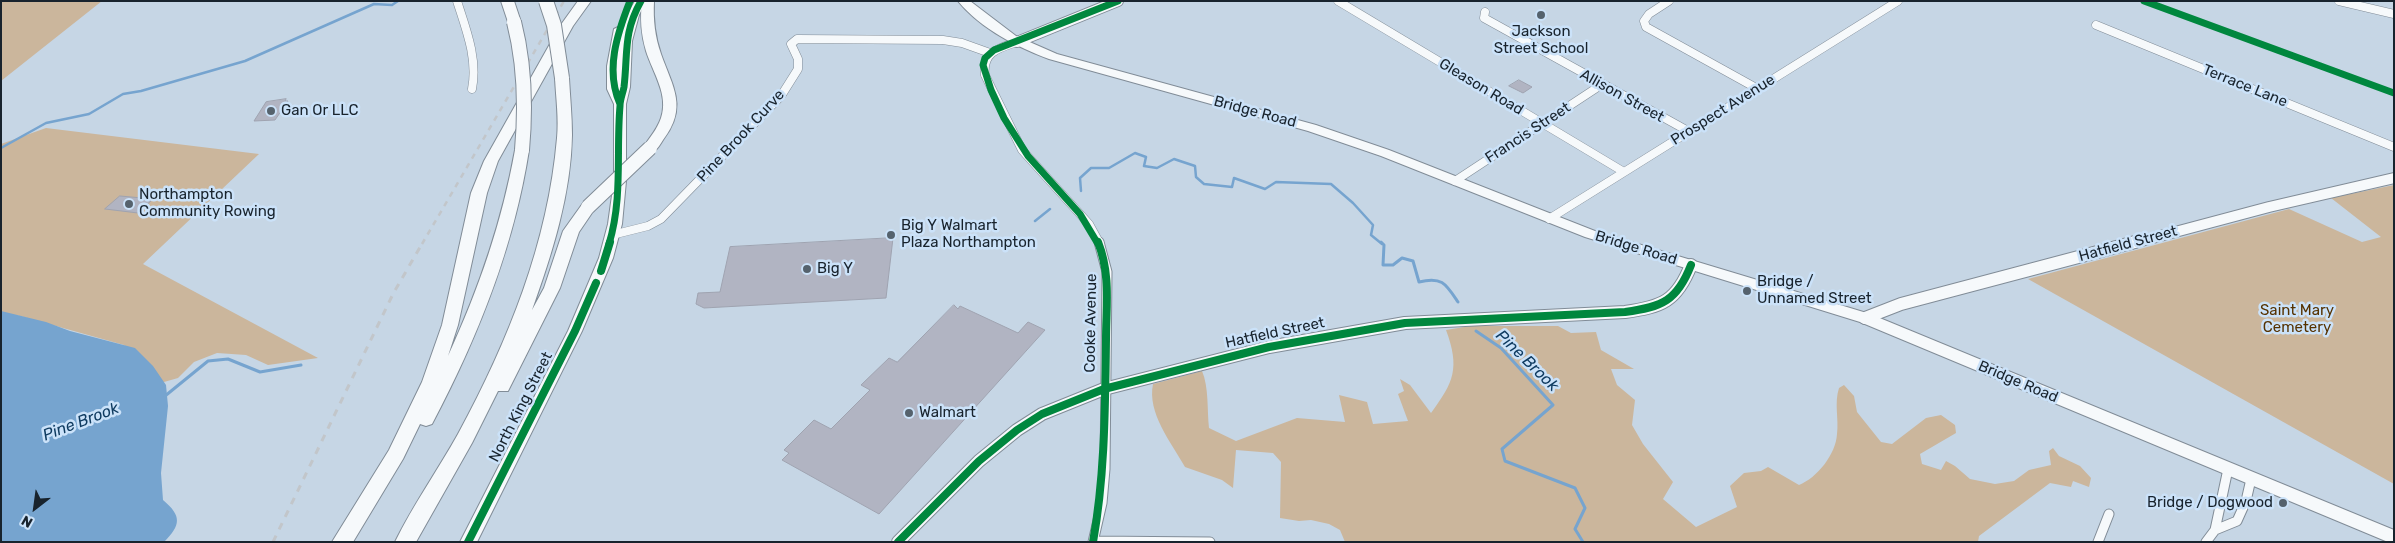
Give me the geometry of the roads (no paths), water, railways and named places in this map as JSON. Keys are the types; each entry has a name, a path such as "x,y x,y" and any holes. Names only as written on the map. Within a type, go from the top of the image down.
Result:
{"highway":[{"path":"352,542 425,421 476,316 506,230 522,150 524,76 514,22 507,1"},
{"path":"447,472 497,373 532,287 546,244 559,189 563,160 565,116 562,78 554,26 546,1"},
{"path":"342,542 406,436 433,376 452,315 479,193 494,155 567,26 585,1"},
{"path":"405,542 518,358 552,288 571,231 588,207 650,148 664,130 672,105 669,90 649,37 648,1"}],"main road":[{"name":"North King Street","path":"620,104 614,89 613,66 618,35 630,1"},
{"name":"North King Street","path":"468,542 582,316 601,272 612,235 620,181 620,104 624,87 628,32 641,1"},
{"name":"Bridge Road","path":"963,1 990,25 1016,42 1070,62 1312,128 1385,153 1590,234 1865,318 2228,470 2394,537"}],"street":[{"path":"457,1 472,63 474,78 472,89"},
{"path":"990,53 1118,1"},
{"name":"Gleason Road","path":"1338,1 1624,172"},
{"path":"1669,1 1650,14 1644,21 1646,27 1758,89"},
{"name":"Prospect Avenue","path":"1549,219 1898,1"},
{"path":"2340,1 2394,14"},
{"name":"Allison Street","path":"1485,12 1484,18 1688,132"},
{"name":"Terrace Lane","path":"2096,25 2394,147"},
{"name":"Pine Brook Curve","path":"612,235 648,226 669,212 781,96 798,69 798,59 791,44 796,40 943,40 962,43 990,53"},
{"name":"Cooke Avenue","path":"990,53 983,61 984,70 1011,131 1036,167 1088,224 1099,241 1107,272 1104,389 1105,469 1102,503 1094,542"},
{"name":"Francis Street","path":"1455,181 1602,85"},
{"name":"Hatfield Street","path":"1865,318 1901,304 1971,285 2269,207 2394,178"},
{"name":"Hatfield Street","path":"898,542 979,461 1017,430 1042,414 1104,389 1269,347 1405,322 1625,312 1650,309 1663,304 1677,294 1686,279 1691,265"},
{"path":"2206,542 2215,530 2228,470"},
{"path":"2215,530 2237,520 2246,501 2251,479"},
{"path":"2098,542 2109,514"},
{"path":"1094,542 1210,542"}],"water":[{"path":"1,311 135,348 153,366 166,385 168,406 161,473 163,500 174,511 177,521 174,531 164,542 1,542"}],"waterway":[{"path":"1,148 46,123 89,114 123,94 141,91 245,61 374,4 392,5 398,1"},
{"name":"Pine Brook","path":"1081,191 1080,178 1091,168 1109,168 1135,153 1146,157 1144,166 1157,168 1174,159 1195,166 1196,177 1204,184 1232,187 1234,178 1265,189 1276,182 1331,184 1353,203 1373,225 1371,235 1382,244"},
{"name":"Pine Brook","path":"1035,221 1050,209"},
{"name":"Pine Brook","path":"1381,242 1384,245 1383,265 1393,265 1402,258 1413,261 1419,282 1433,280 1443,283 1458,302"},
{"name":"Pine Brook","path":"1476,331 1501,348 1553,405 1502,449 1505,461 1575,488 1585,508 1575,529 1583,542"},
{"name":"Pine Brook","path":"165,396 208,361 228,359 260,372 301,365"}],"railway":[{"path":"422,244 564,1"},
{"path":"273,542 393,294 423,242"}],"place":[{"name":"Jackson Street School","path":"1541,15"},
{"name":"Gan Or LLC","path":"271,111"},
{"name":"Northampton Community Rowing","path":"129,204"},
{"name":"Big Y Walmart Plaza Northampton","path":"891,235"},
{"name":"Big Y","path":"807,269"},
{"name":"Bridge / Unnamed Street","path":"1747,291"},
{"name":"Walmart","path":"909,413"},
{"name":"Bridge / Dogwood","path":"2283,503"}],"park label":[{"name":"Saint Mary Cemetery","path":"2297,320"}]}
